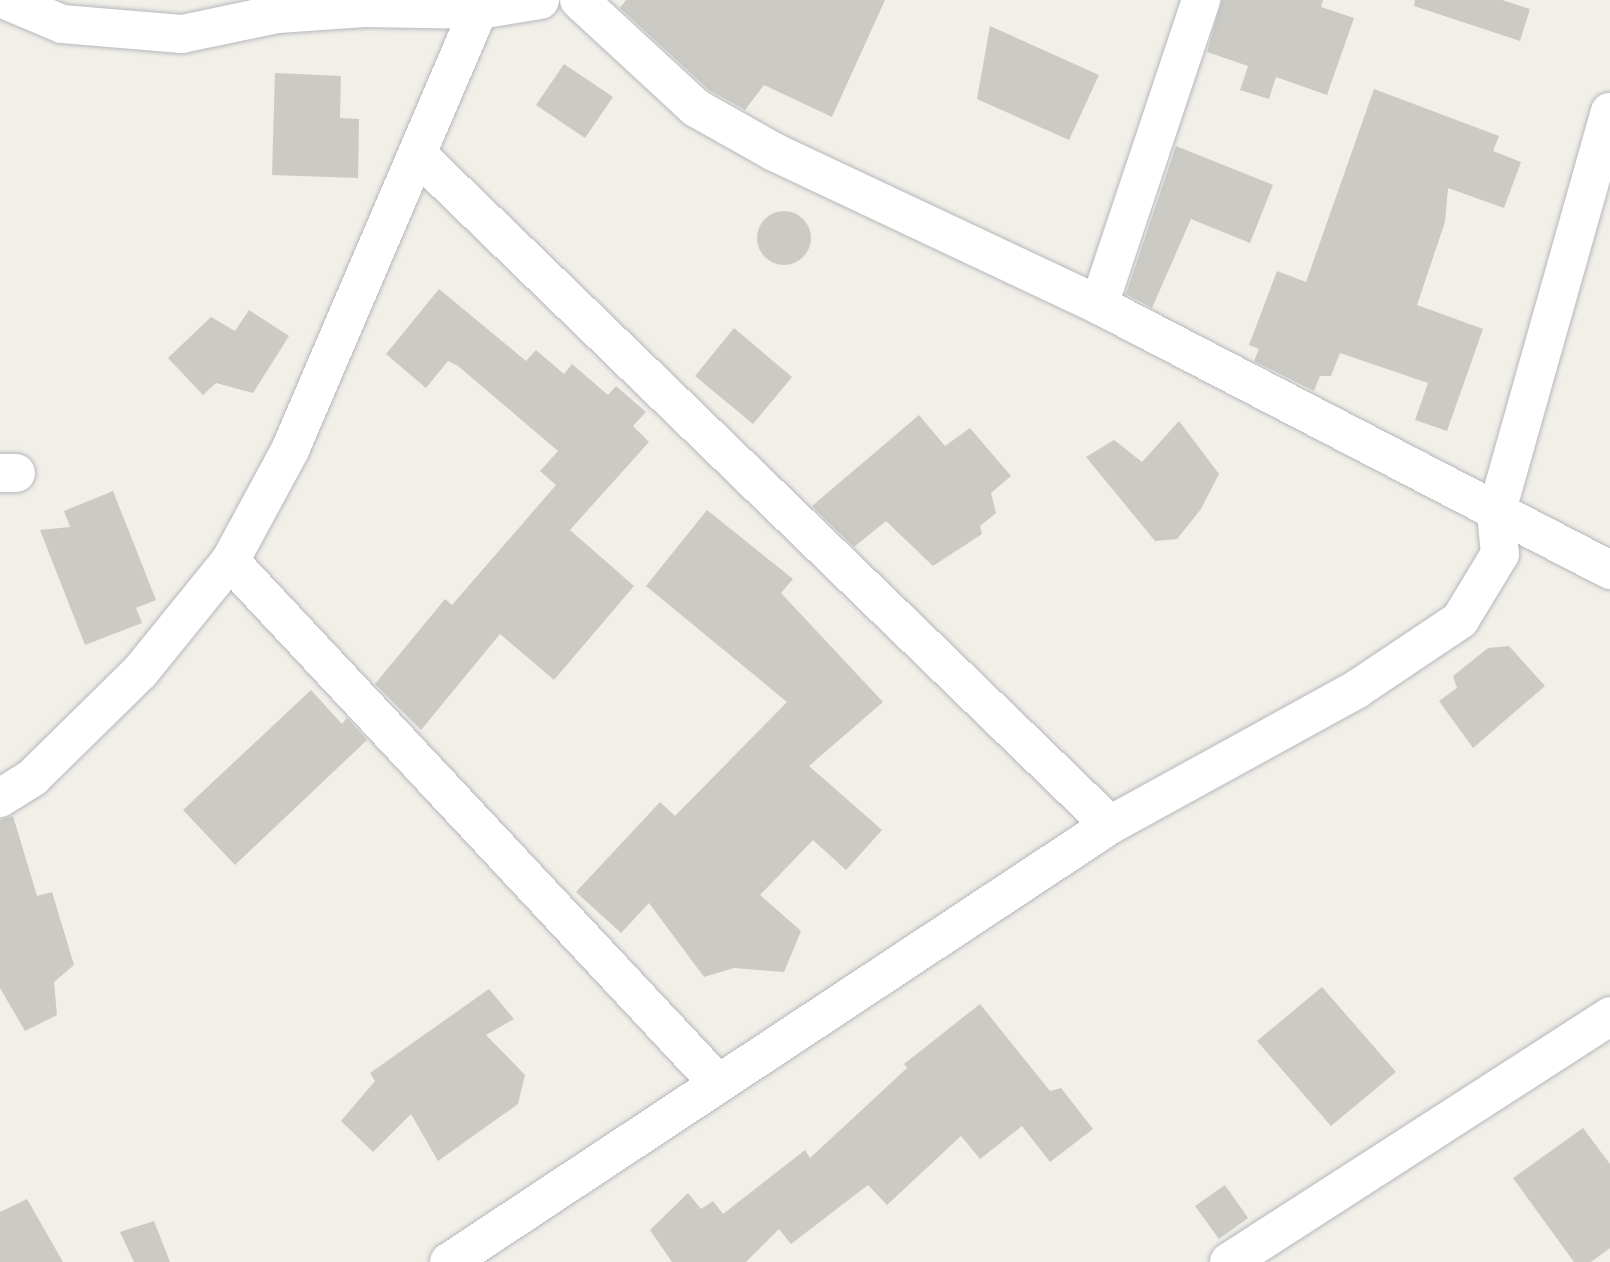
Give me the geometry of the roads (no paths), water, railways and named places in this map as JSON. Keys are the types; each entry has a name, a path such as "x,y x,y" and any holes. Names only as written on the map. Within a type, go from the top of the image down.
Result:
{"street":[{"path":"5,0 62,24 182,34 278,14 365,8 479,10 540,0"},
{"path":"579,0 696,108 774,152 1099,305 1496,514 1610,570"},
{"path":"1099,305 1130,223 1201,0"},
{"path":"0,798 33,777 140,672 230,561 290,450 420,157 479,10"},
{"path":"449,1262 716,1081 1110,825 1357,689 1460,620 1500,554 1496,514 1610,112"},
{"path":"420,157 1110,825"},
{"path":"230,561 716,1081"},
{"path":"1229,1262 1610,1016"}]}
